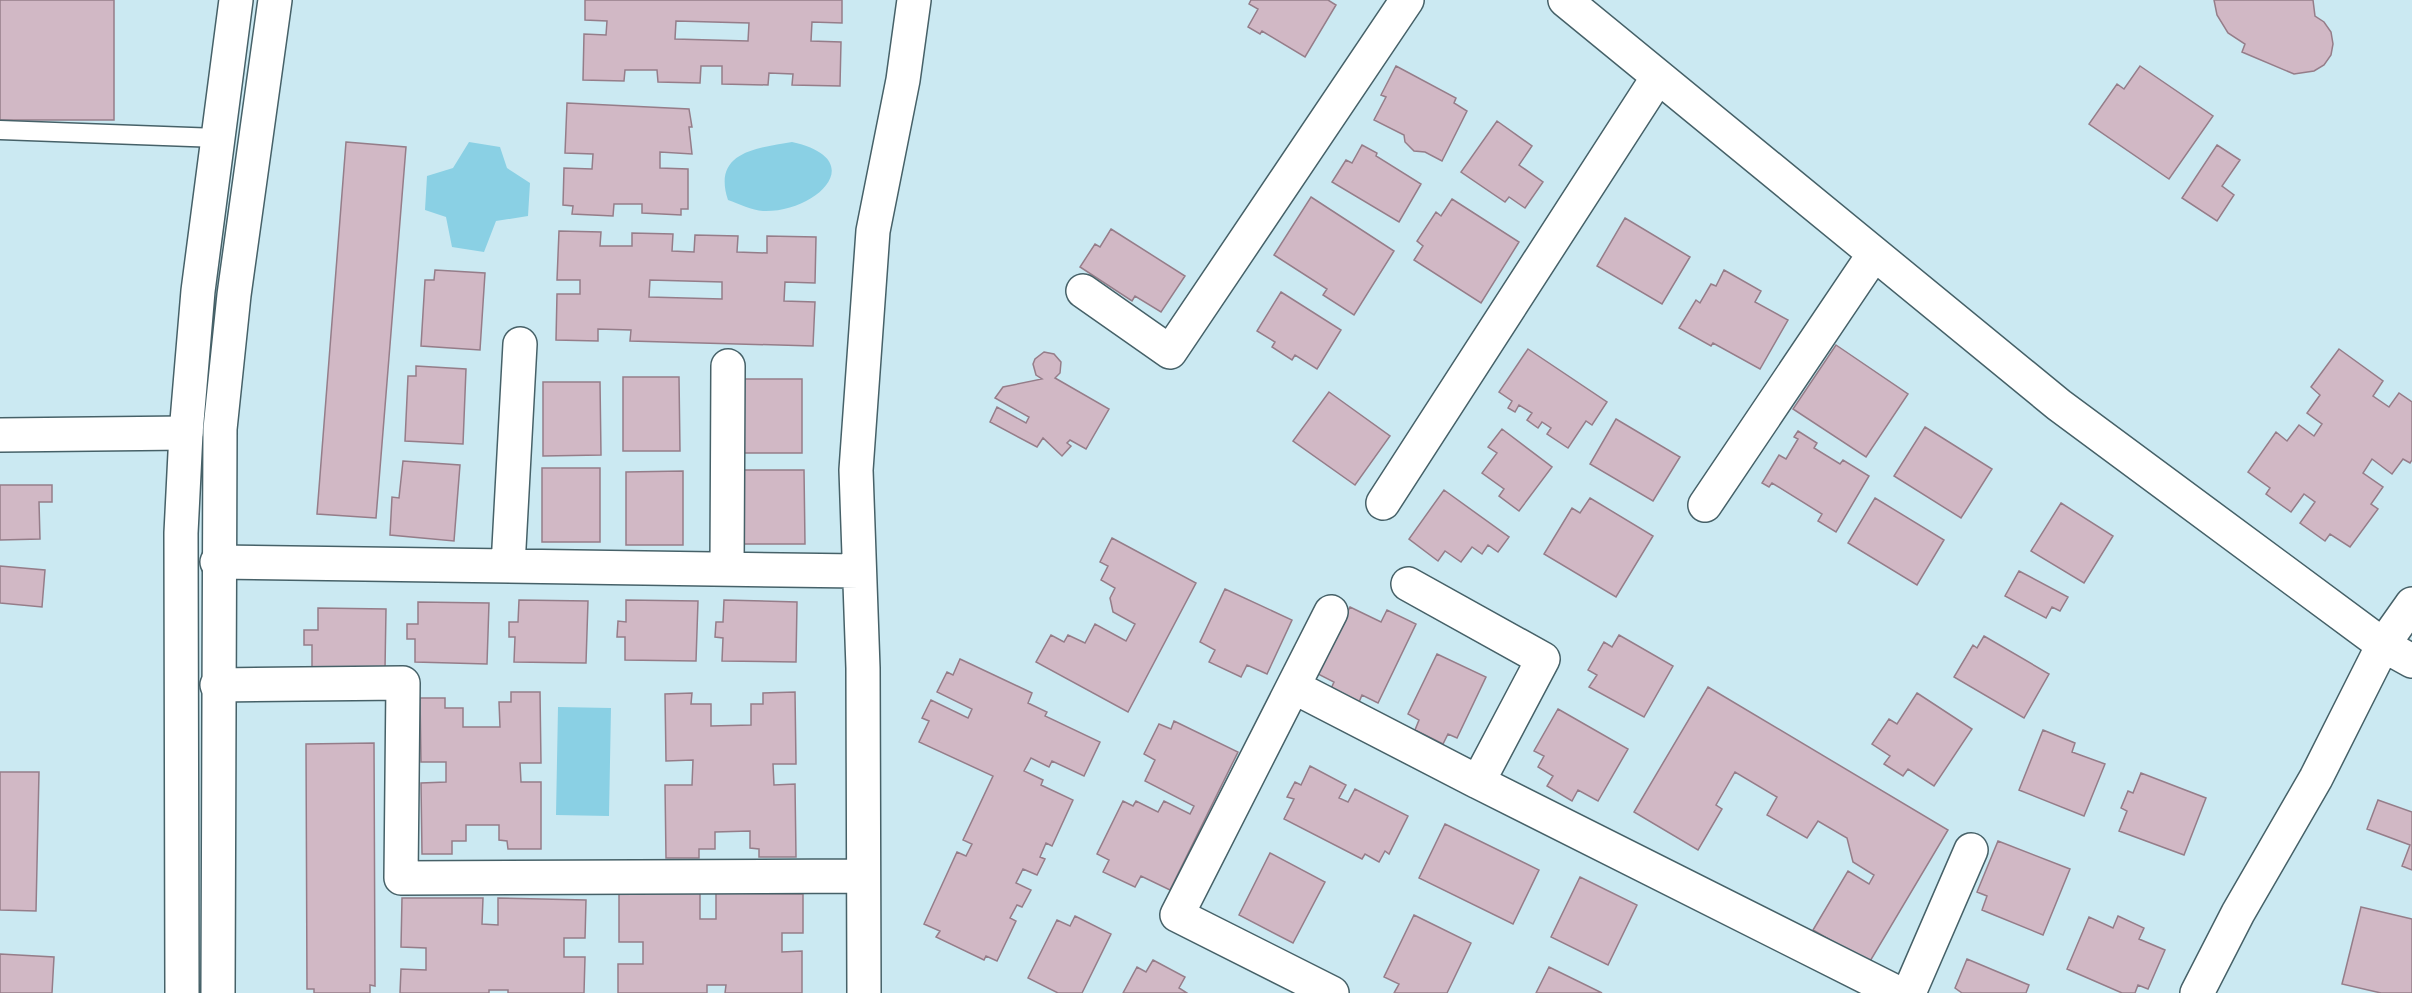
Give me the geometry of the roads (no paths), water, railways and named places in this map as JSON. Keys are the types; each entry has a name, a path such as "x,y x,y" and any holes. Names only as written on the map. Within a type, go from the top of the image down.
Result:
{"street":[{"path":"182,993 181,545 186,433 198,291 236,0"},
{"path":"218,993 217,562 220,429 234,295 275,0"},
{"path":"864,993 856,470 873,231 903,80 914,0"},
{"path":"1083,291 1170,352 1407,0"},
{"path":"1565,0 2059,405 2383,645 2412,662"},
{"path":"1383,503 1658,77"},
{"path":"1705,505 1874,254"},
{"path":"508,566 520,344"},
{"path":"728,366 728,569"},
{"path":"0,435 186,433"},
{"path":"217,562 859,571"},
{"path":"1408,584 1543,658 1478,782"},
{"path":"2197,993 2238,913 2316,778 2383,645 2412,604"},
{"path":"1331,612 1177,915 1332,993"},
{"path":"217,685 403,682 401,878 863,876"},
{"path":"1294,687 1898,993"},
{"path":"1909,993 1971,850"}],"lane":[{"path":"0,130 218,138"}]}
